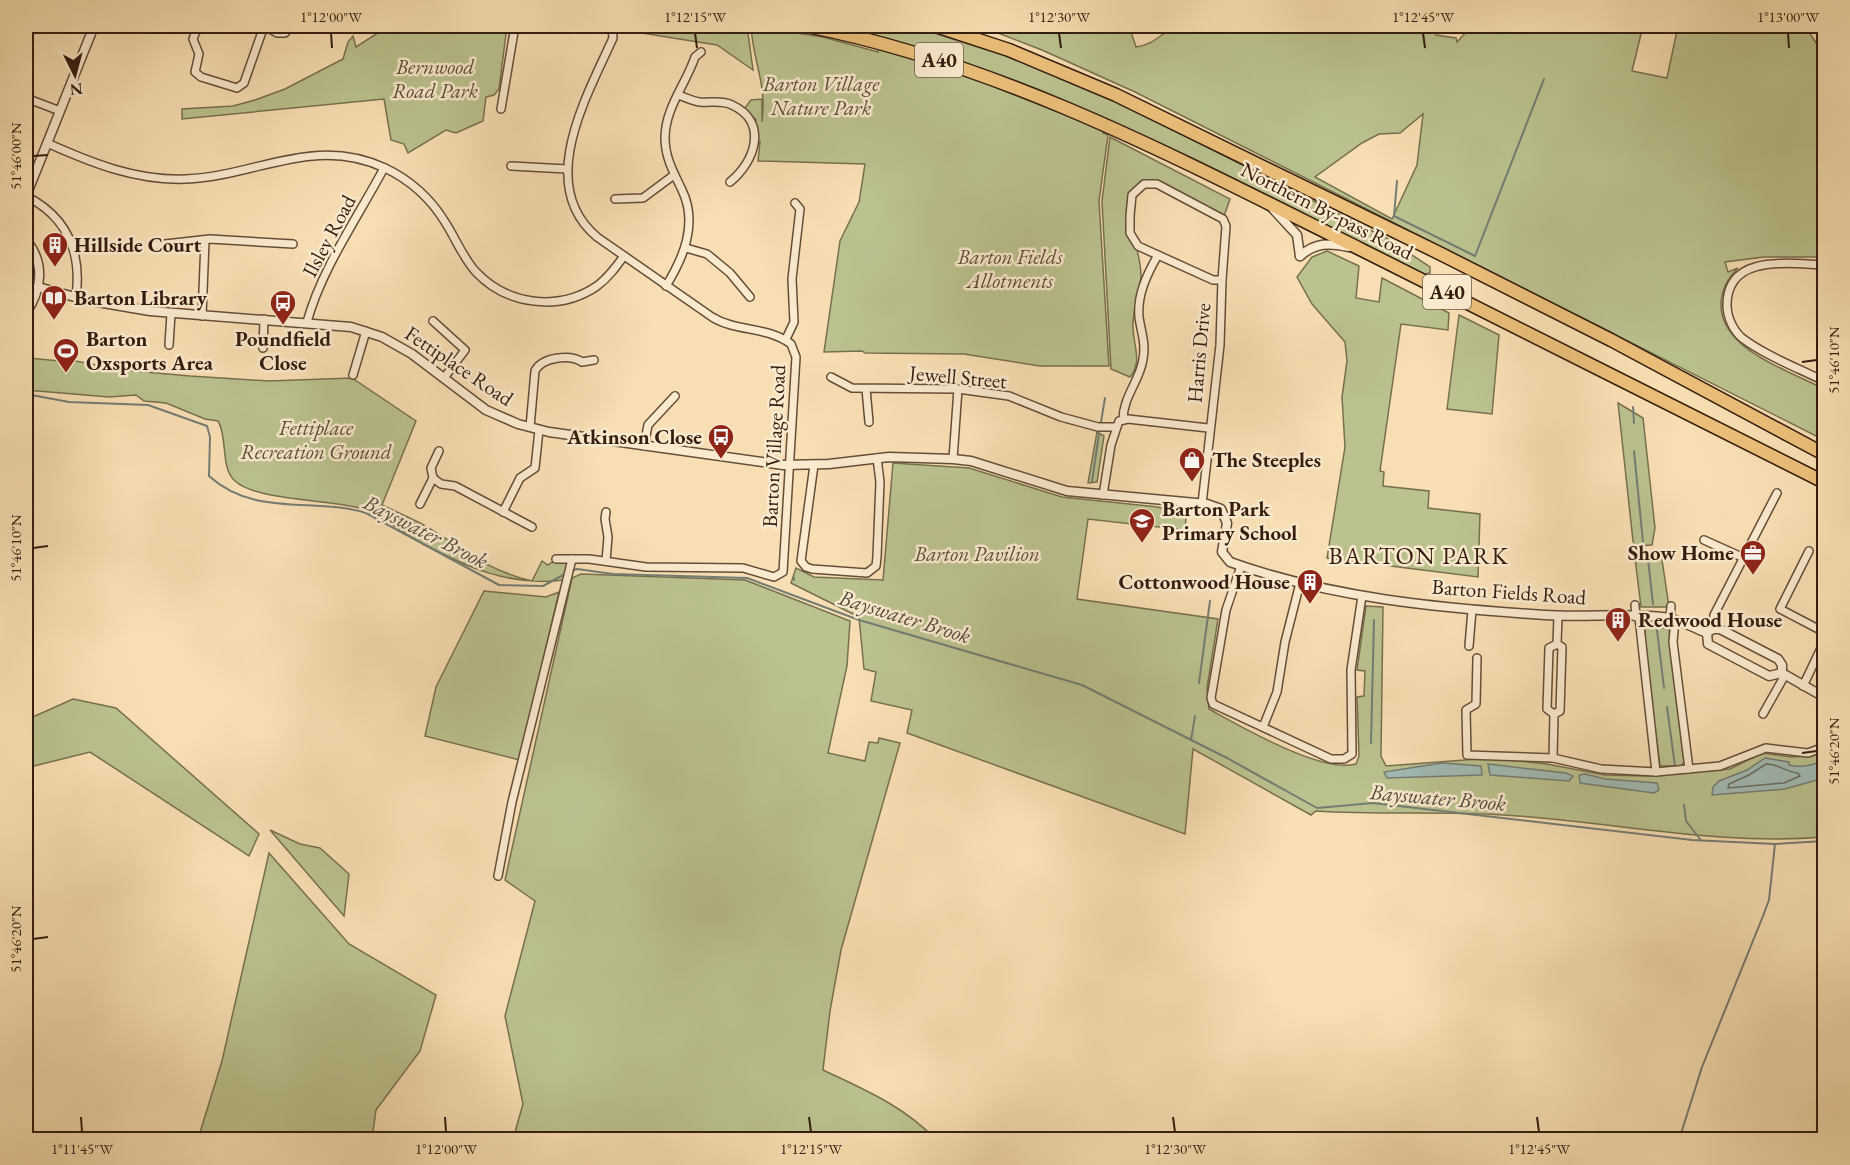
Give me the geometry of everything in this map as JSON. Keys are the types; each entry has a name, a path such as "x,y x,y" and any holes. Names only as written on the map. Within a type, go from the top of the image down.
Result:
{"highway":[{"name":"Northern By-pass Road","path":"807,26 916,52 1013,85 1067,107 1264,201 1824,482"},
{"name":"Northern By-pass Road","path":"936,26 1009,50 1116,95 1494,281 1824,454"}],"street":[{"path":"76,297 76,256 68,234 52,213 26,196 94,26"},
{"path":"198,26 193,39 199,54 195,72 201,77 237,88 244,83 264,26 281,33 285,33 290,26"},
{"path":"501,109 515,26"},
{"name":"Barton Village Road","path":"556,559 571,562 606,561 646,567 743,568 774,577 783,572 796,357 791,344 786,339 760,330 719,322 624,256 582,223 575,207 567,169 574,129 613,38 612,26"},
{"path":"666,286 686,248 688,234 687,205 674,175 665,137 667,123 695,57 701,52"},
{"path":"678,95 699,102 722,102 734,106 748,117 753,132 754,150 743,176 730,182"},
{"path":"26,98 60,111"},
{"path":"47,143 106,168 172,179 213,176 304,154 348,157 384,168 399,175 428,199 477,273 507,294 538,302 568,299 596,287 624,256"},
{"path":"511,166 567,169"},
{"name":"Ilsley Road","path":"307,322 312,306 332,265 384,168"},
{"path":"615,199 643,198 674,175"},
{"name":"Harris Drive","path":"1158,255 1138,246 1130,233 1132,195 1144,184 1157,184 1214,212 1223,219 1226,226 1220,345 1208,428 1202,504"},
{"path":"1264,201 1290,224 1297,235 1300,256 1310,247 1322,243 1362,250"},
{"path":"786,339 794,322 792,279 801,206"},
{"path":"26,240 38,258 38,287 26,313"},
{"path":"156,246 205,241 293,244"},
{"path":"202,316 205,241"},
{"path":"686,248 707,254 735,278 750,297"},
{"path":"1123,420 1123,405 1143,362 1145,341 1139,320 1141,295 1147,275 1158,255 1214,280 1222,280"},
{"path":"1824,265 1759,264 1736,280 1727,302 1730,321 1741,337 1824,381"},
{"name":"Fettiplace Road","path":"38,287 76,297 171,314 343,325 366,331 406,350 486,410 534,429 791,465"},
{"path":"169,345 171,314"},
{"path":"263,348 264,319"},
{"path":"433,321 465,350 444,378"},
{"path":"353,375 366,331"},
{"path":"503,512 520,478 535,468 536,371 540,364 549,359 578,359 582,362 594,360"},
{"name":"Jewell Street","path":"831,377 852,388 958,389 1009,396 1061,417 1098,427 1116,428"},
{"path":"866,389 869,422"},
{"path":"953,459 958,389"},
{"path":"644,446 648,426 675,396"},
{"path":"1103,495 1119,421 1208,428"},
{"path":"420,504 433,478 431,468 439,451"},
{"path":"791,465 814,465 877,458 953,459 971,461 1067,491 1202,504 1225,512 1227,523 1222,552 1230,562 1241,566 1226,610 1211,698 1217,708 1331,759 1344,759 1352,754 1351,670 1362,596"},
{"path":"814,465 801,561 806,567 812,569 867,573 873,571 877,557 880,482 877,458"},
{"path":"433,478 441,484 455,486 532,527"},
{"path":"1710,631 1714,615 1777,494"},
{"path":"603,516 608,537 606,561"},
{"path":"1704,540 1744,558"},
{"path":"1809,551 1780,609 1824,632"},
{"path":"498,876 512,802 571,562"},
{"name":"Barton Fields Road","path":"1241,566 1300,583 1362,596 1472,610 1558,616 1672,619 1710,631 1720,629 1778,659 1782,665 1783,674"},
{"path":"1263,728 1278,692 1285,642 1300,583"},
{"path":"1635,605 1656,772"},
{"path":"1671,606 1673,642 1689,769"},
{"path":"1470,646 1472,610"},
{"path":"1557,644 1558,616"},
{"name":"Barton Fields Road","path":"1710,631 1708,644 1769,676 1783,674 1824,697"},
{"path":"1803,686 1824,642"},
{"path":"1554,714 1560,711 1562,647 1557,644"},
{"path":"1554,714 1548,709 1549,648 1557,644"},
{"path":"1477,658 1476,704 1466,710 1467,755 1553,759 1601,769 1656,772 1728,764 1766,748 1808,753 1824,747"},
{"path":"1763,714 1783,674"},
{"path":"1553,759 1554,714"}],"green space":[{"name":"Bernwood Road Park","path":"396,26 507,26 499,89 494,95 486,97 483,121 456,133 446,130 408,153 404,144 391,140 384,99 182,119 182,109 233,106 285,89 343,59 348,42 353,36 356,47 384,29 389,32"},
{"path":"623,26 747,26 753,70 717,45 622,30"},
{"path":"751,26 823,37 878,52 879,45 907,53 932,67 997,84 1104,129 1103,133 1108,135 1099,201 1109,366 1040,366 964,354 824,352 840,241 859,202 865,164 758,161 760,142 758,143 754,121 756,120 745,108 751,100 762,99 762,122 763,96"},
{"path":"831,26 912,26 1021,61 1126,106 1388,239 1430,267 1430,273 1424,274 1289,208 939,55"},
{"path":"980,26 1110,26 1109,31 1131,32 1136,47 1148,44 1177,26 1437,26 1436,35 1456,38 1457,42 1472,26 1643,26 1632,71 1667,78 1678,26 1758,26 1769,29 1770,26 1805,26 1824,55 1824,257 1764,257 1725,262 1728,272 1738,268 1725,285 1721,305 1724,321 1732,335 1745,347 1776,366 1824,389 1824,440 1135,92 1042,50","holes":["1423,114 1417,165 1392,219 1315,177 1362,143 1379,134 1400,133"]},
{"path":"1110,137 1230,199 1223,219 1157,184 1144,184 1136,195 1131,205 1130,216 1141,276 1133,321 1137,359 1130,377 1111,369 1102,201"},
{"path":"1327,251 1359,266 1356,298 1379,302 1382,278 1449,313 1448,330 1401,324 1380,471 1384,472 1383,486 1429,491 1428,508 1480,514 1478,577 1327,558 1345,447 1342,397 1347,361 1345,342 1312,304 1297,277 1312,257"},
{"path":"1459,315 1499,335 1492,414 1447,409"},
{"name":"Fettiplace Recreation Ground","path":"60,358 123,370 269,381 352,378 416,421 382,505 420,523 486,564 531,581 506,578 471,567 418,541 367,510 353,506 279,497 246,488 235,481 227,468 223,435 218,421 205,419 166,403 144,401 136,395 109,397 26,390 26,359 59,361"},
{"path":"1618,403 1643,418 1655,528 1652,545 1635,546 1633,541"},
{"path":"1097,432 1104,436 1097,482 1088,483"},
{"name":"Barton Pavilion","path":"893,463 969,468 1062,497 1158,507 1186,517 1185,530 1088,519 1077,599 1218,619 1207,688 1209,709 1281,747 1323,762 1341,765 1356,764 1359,756 1357,697 1364,696 1365,671 1357,670 1366,606 1383,607 1381,756 1386,766 1491,758 1547,764 1605,775 1647,776 1730,769 1762,753 1792,757 1808,756 1824,751 1824,837 1783,839 1703,836 1543,818 1480,814 1316,811 1311,815 1193,749 1185,834 907,733 912,710 871,701 876,672 864,669 859,617 791,583 796,568 814,577 883,580"},
{"path":"1661,553 1669,607 1641,607 1635,558"},
{"path":"542,561 548,565 552,562 567,563 564,580 532,581"},
{"path":"581,574 745,580 850,621 847,666 828,753 865,761 869,742 878,743 879,738 900,743 841,950 830,1011 823,1070 868,1091 896,1108 923,1127 935,1139 513,1139 523,1104 505,1016 535,901 505,880 572,578"},
{"path":"484,591 546,597 559,592 520,760 425,736 436,687"},
{"path":"1648,626 1669,629 1684,762 1681,766 1660,766 1645,652 1645,629"},
{"path":"73,699 116,708 259,834 249,856 90,752 26,768 26,720"},
{"path":"270,830 300,844 320,848 349,874 344,916"},
{"path":"269,853 349,944 436,995 420,1051 376,1110 372,1139 198,1139 222,1061"}],"water":[{"path":"1765,758 1798,766 1824,761 1824,778 1785,789 1712,795 1713,787 1719,781 1747,770"},
{"path":"1442,763 1481,766 1482,775 1387,778 1384,772"},
{"path":"1488,764 1566,773 1573,776 1569,781 1490,775"},
{"path":"1585,774 1605,779 1657,783 1659,790 1654,793 1580,783 1579,775"}],"waterway":[{"path":"1397,181 1394,216 1475,256 1544,79"},
{"name":"Bayswater Brook","path":"26,394 69,402 148,405 207,426 210,437 209,476 227,489 266,502 327,506 366,513 499,585 543,586 565,574"},
{"path":"1101,422 1105,398"},
{"path":"1633,407 1634,423"},
{"path":"1092,481 1099,434"},
{"path":"1634,451 1643,542"},
{"path":"1648,559 1653,604"},
{"name":"Bayswater Brook","path":"571,571 577,569 613,574 747,578 859,620 1082,685 1227,758 1317,808 1373,803 1692,840 1775,844 1824,841"},
{"path":"1199,683 1210,601"},
{"path":"1371,743 1374,620"},
{"path":"1657,630 1664,688"},
{"path":"1667,707 1675,766"},
{"path":"1191,740 1195,716"},
{"path":"1684,805 1686,821 1700,839"},
{"path":"1679,1140 1702,1067 1769,900 1775,844"}],"place":[{"name":"Hillside Court","path":"55,268"},
{"name":"Barton Library","path":"54,321"},
{"name":"Poundfield Close","path":"283,326"},
{"name":"Barton Oxsports Area","path":"66,374"},
{"name":"Atkinson Close","path":"721,460"},
{"name":"The Steeples","path":"1192,483"},
{"name":"Barton Park Primary School","path":"1142,544"},
{"name":"Show Home","path":"1753,576"},
{"name":"Cottonwood House","path":"1310,605"},
{"name":"Redwood House","path":"1618,643"}],"district":[{"name":"BARTON PARK","path":"1419,556"}],"park label":[{"name":"Barton Village Nature Park","path":"821,96"},
{"name":"Barton Fields Allotments","path":"1010,269"}]}
